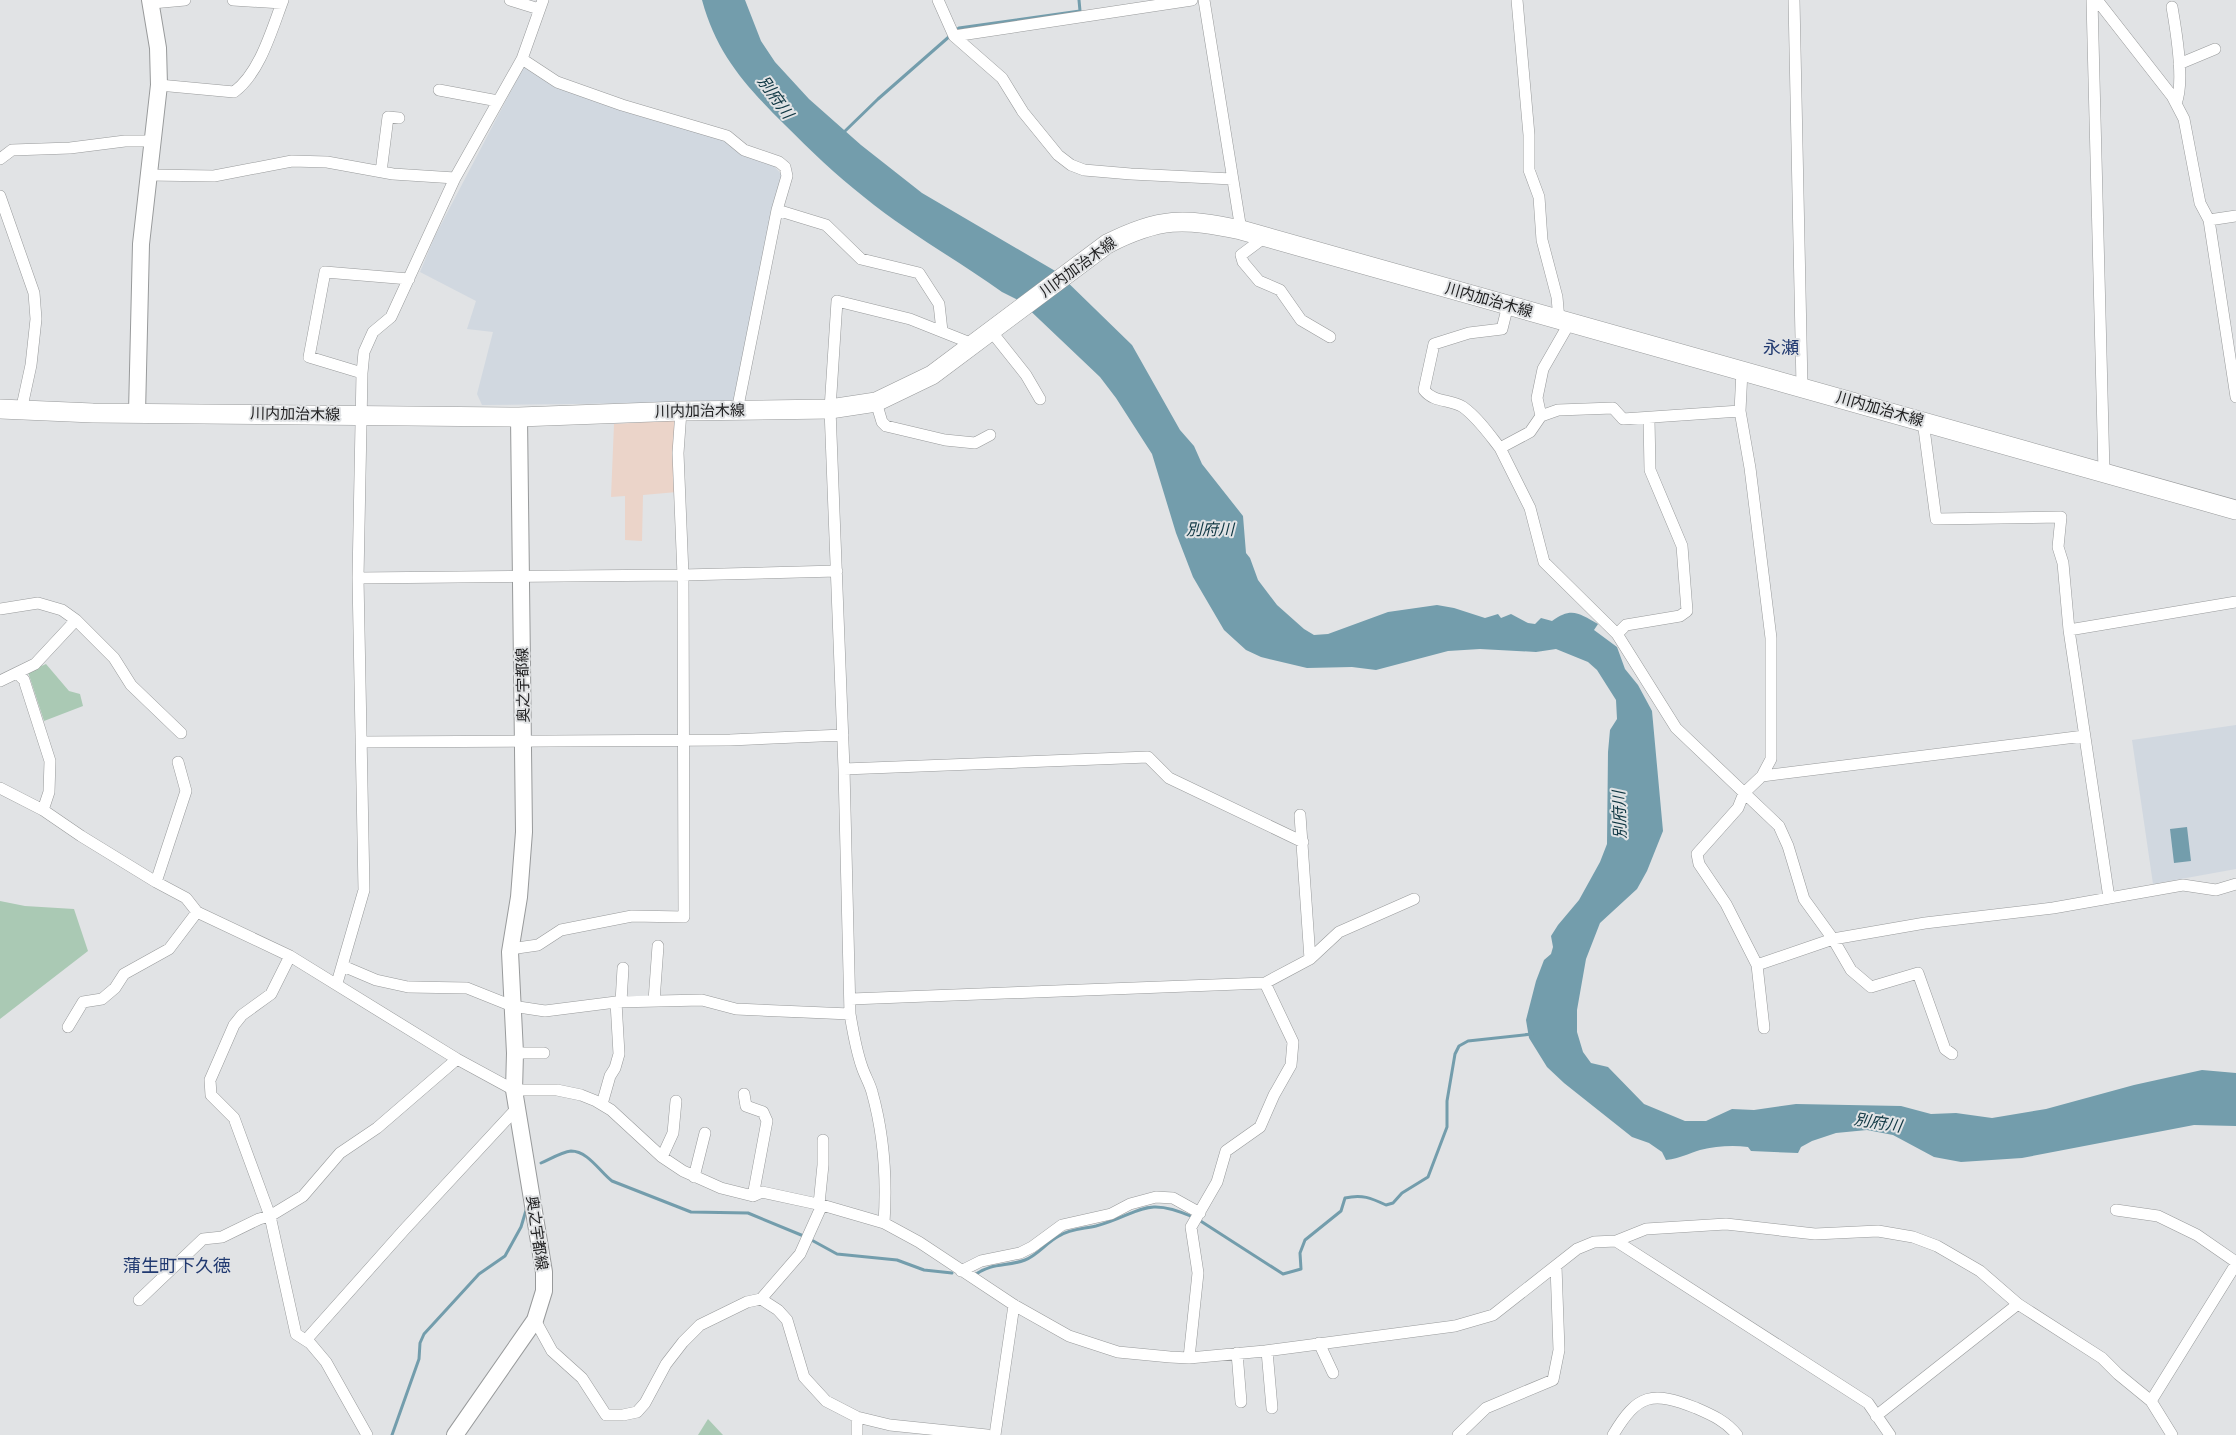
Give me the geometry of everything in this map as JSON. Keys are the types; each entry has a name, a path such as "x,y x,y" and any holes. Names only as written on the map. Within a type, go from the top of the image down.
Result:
{"main road":[{"name":"川内加治木線","path":"0,409 137,413 519,417 681,411 830,409 876,402 932,375 1106,244 1135,229 1158,223 1207,223 1241,230 2236,510"}],"street":[{"path":"137,413 141,244 159,85 158,48 151,1 185,0"},
{"path":"159,85 234,92 241,87 269,44 283,2 233,0"},
{"path":"337,983 364,890 358,578 360,415 364,352 373,332 391,317 455,178 522,59 541,4 510,0"},
{"path":"938,0 954,36 1002,78 1023,112 1058,155 1071,165 1084,170 1232,179"},
{"path":"954,36 1192,0"},
{"path":"1204,0 1241,230"},
{"path":"1517,0 1529,135 1529,170 1539,197 1542,240 1565,321 1543,369 1536,398 1541,416"},
{"path":"1794,0 1802,387"},
{"path":"2092,0 2104,472"},
{"path":"2097,0 2176,103 2184,119 2200,203 2210,220 2236,397"},
{"path":"2172,7 2179,64 2176,103"},
{"path":"2179,64 2215,49"},
{"path":"522,59 557,82 622,105 727,136 744,150 779,162 786,167 787,176 777,210 737,411"},
{"path":"439,90 498,101"},
{"path":"381,172 388,117 399,118"},
{"path":"0,159 12,150 70,148 125,141 153,141"},
{"path":"148,175 214,176 292,161 326,162 381,172 455,178"},
{"path":"0,196 34,293 36,319 31,365 21,411"},
{"path":"777,210 826,225 861,259 919,273 939,304 942,331"},
{"path":"2210,220 2236,216"},
{"path":"1265,237 1241,255 1243,262 1259,281 1280,290 1301,320 1330,337"},
{"path":"362,373 309,357 325,272 410,279"},
{"path":"884,1223 887,1186 885,1162 872,1092 862,1068 853,1036 850,1014 843,736 830,409 837,301 910,319 973,344"},
{"path":"1508,305 1502,330 1469,333 1434,344 1424,390 1430,398 1461,406 1477,419 1500,448 1530,508 1544,562 1617,634 1676,728 1778,826 1788,846 1804,899 1833,939 1851,970 1871,987 1918,973 1945,1049 1952,1054"},
{"path":"991,331 1026,375 1040,399"},
{"path":"1742,370 1740,411 1750,468 1771,638 1771,759 1762,776 1744,793 1738,808 1697,854 1699,864 1726,904 1757,965 1764,1028"},
{"path":"876,402 882,422 886,426 945,440 975,443 990,435"},
{"path":"1500,448 1530,432 1541,416 1558,410 1613,408 1623,419 1648,419 1740,411"},
{"path":"510,952 517,948 538,945 562,930 632,916 684,917 683,575 678,453 681,411"},
{"name":"奥之宇都線","path":"455,1435 535,1320 544,1291 544,1272 514,1090 515,1053 510,952 524,852 519,417"},
{"path":"1617,634 1626,625 1680,616 1687,611 1682,546 1650,470 1648,419"},
{"path":"1923,421 1936,518 2061,517 2058,547 2063,563 2069,630 2109,898"},
{"path":"358,578 683,575 837,571"},
{"path":"2069,630 2236,602"},
{"path":"0,610 38,603 62,610 76,620 114,658 131,685 181,733"},
{"path":"0,681 35,664 76,620"},
{"path":"17,673 24,680 50,761 48,792 43,810"},
{"path":"361,742 730,740 843,736"},
{"path":"1762,776 2084,736"},
{"path":"844,769 1148,757 1169,778 1303,842"},
{"path":"156,882 186,791 178,762"},
{"path":"0,788 43,810 80,836 186,898 198,912 290,956 337,983 458,1060 514,1090 557,1090 581,1095 602,1104 662,1157 694,1177 721,1188 753,1196 762,1192 821,1205 884,1223 919,1242 1014,1305 1069,1336 1098,1347 1140,1356 1189,1358 1454,1326 1493,1315 1577,1250 1594,1242 1616,1241 1646,1229 1708,1224 1745,1225 1815,1234 1878,1231 1913,1237 1937,1246 1980,1272 2018,1304 2102,1358 2151,1401 2172,1435"},
{"path":"1300,815 1310,959"},
{"path":"1757,965 1833,939 1925,923 2053,908 2183,885 2216,890 2236,884"},
{"path":"851,999 1266,983 1310,959 1339,932 1414,899"},
{"path":"68,1028 83,1002 102,999 115,988 124,974 170,949 198,912"},
{"path":"654,1001 658,946"},
{"path":"290,956 271,994 242,1015 234,1025 210,1080 211,1095 234,1118 270,1216 296,1334 306,1340 326,1362 367,1435"},
{"path":"343,966 376,980 408,987 467,988 512,1006 545,1011 618,1002 702,1000 736,1009 850,1014"},
{"path":"602,1104 610,1076 616,1068 619,1054 618,1002 623,968"},
{"path":"1189,1358 1198,1273 1191,1227 1216,1182 1226,1151 1240,1139 1260,1127 1274,1095 1291,1065 1293,1042 1266,983"},
{"path":"515,1053 544,1053"},
{"path":"139,1300 203,1239 222,1237 259,1219 270,1216 303,1196 340,1153 376,1128 458,1060"},
{"path":"744,1094 746,1106 763,1112 767,1121 753,1196"},
{"path":"662,1157 673,1133 676,1101"},
{"path":"306,1340 404,1230 518,1107"},
{"path":"694,1177 705,1133"},
{"path":"761,1300 800,1254 821,1205 823,1140"},
{"path":"961,1271 996,1257 1020,1254 1062,1225 1111,1214 1130,1204 1156,1197 1173,1198 1199,1214"},
{"path":"2116,1210 2158,1216 2197,1234 2236,1263 2151,1401"},
{"path":"1616,1241 1868,1403 1890,1435"},
{"path":"1458,1435 1486,1408 1552,1380 1559,1350 1556,1266"},
{"path":"535,1320 552,1351 582,1378 602,1411 606,1415 623,1415 637,1412 645,1403 666,1364 683,1342 700,1325 747,1302 761,1300 778,1310 787,1320 804,1377 826,1401 857,1417 890,1425 987,1435"},
{"path":"1876,1416 2018,1304"},
{"path":"995,1435 1014,1305"},
{"path":"1320,1343 1333,1373"},
{"path":"1267,1350 1272,1408"},
{"path":"1237,1353 1241,1402"},
{"path":"1613,1435 1624,1417 1633,1407 1649,1398 1666,1397 1712,1415 1728,1424 1737,1435"},
{"path":"857,1417 857,1435"}],"shaded area":[{"path":"524,66 725,139 773,165 782,175 768,226 735,402 482,405 477,394 493,332 467,329 476,301 420,272 435,236"},
{"path":"678,420 677,492 643,495 642,541 625,540 625,496 611,497 614,424"},
{"path":"2236,725 2236,869 2153,884 2132,740"}],"green space":[{"path":"46,664 69,691 80,694 83,706 44,721 28,672"},
{"path":"0,901 25,906 74,909 88,951 0,1019"},
{"path":"708,1419 723,1435 698,1435"}],"water":[{"name":"別府川","path":"702,0 745,0 761,41 775,62 809,99 861,145 922,193 1057,272 1132,345 1180,430 1194,446 1202,464 1243,516 1246,553 1250,558 1258,580 1277,605 1304,629 1314,635 1328,634 1388,612 1437,605 1454,608 1485,618 1498,614 1501,618 1511,614 1528,623 1535,624 1541,618 1552,621 1565,614 1576,613 1598,624 1594,630 1617,647 1625,669 1638,685 1652,711 1663,831 1647,871 1637,889 1600,923 1586,959 1577,1010 1577,1032 1583,1052 1591,1063 1608,1067 1644,1104 1685,1121 1706,1121 1732,1109 1754,1110 1796,1104 1901,1106 1931,1114 1956,1113 1992,1118 2046,1109 2134,1085 2202,1070 2236,1073 2236,1126 2194,1125 2022,1158 1961,1162 1934,1157 1893,1135 1867,1130 1836,1133 1812,1141 1801,1147 1798,1153 1751,1151 1748,1147 1724,1146 1700,1150 1666,1160 1662,1152 1649,1143 1632,1137 1564,1083 1547,1067 1529,1038 1526,1020 1536,981 1544,960 1551,954 1553,947 1551,936 1579,900 1600,862 1607,844 1608,752 1610,730 1617,719 1616,700 1597,670 1588,662 1556,649 1536,652 1480,649 1448,651 1376,670 1352,667 1307,668 1261,657 1246,650 1224,630 1193,577 1176,533 1152,454 1116,398 1100,377 1020,301 1002,292 897,222 833,171 758,97 734,68 708,20"},
{"path":"2187,827 2191,861 2174,863 2170,829"}],"waterway":[{"path":"843,133 878,99 959,28 1080,11 1079,0"},
{"path":"1199,1220 1283,1274 1301,1269 1300,1253 1305,1240 1341,1211 1345,1198 1366,1197 1386,1205 1393,1203 1402,1193 1428,1177 1447,1127 1447,1101 1455,1054 1459,1046 1468,1041 1532,1034"},
{"path":"541,1163 564,1153 577,1152 588,1158 612,1181 691,1212 748,1213 806,1237 837,1254 897,1260 924,1270 952,1273"},
{"path":"392,1435 419,1359 420,1343 424,1334 479,1274 505,1256 521,1227 527,1207"},
{"path":"975,1275 987,1268 1029,1258 1068,1232 1096,1226 1143,1209 1163,1207 1193,1217"}],"district":[{"name":"永瀬","path":"1781,348"},
{"name":"蒲生町下久徳","path":"177,1266"}]}
